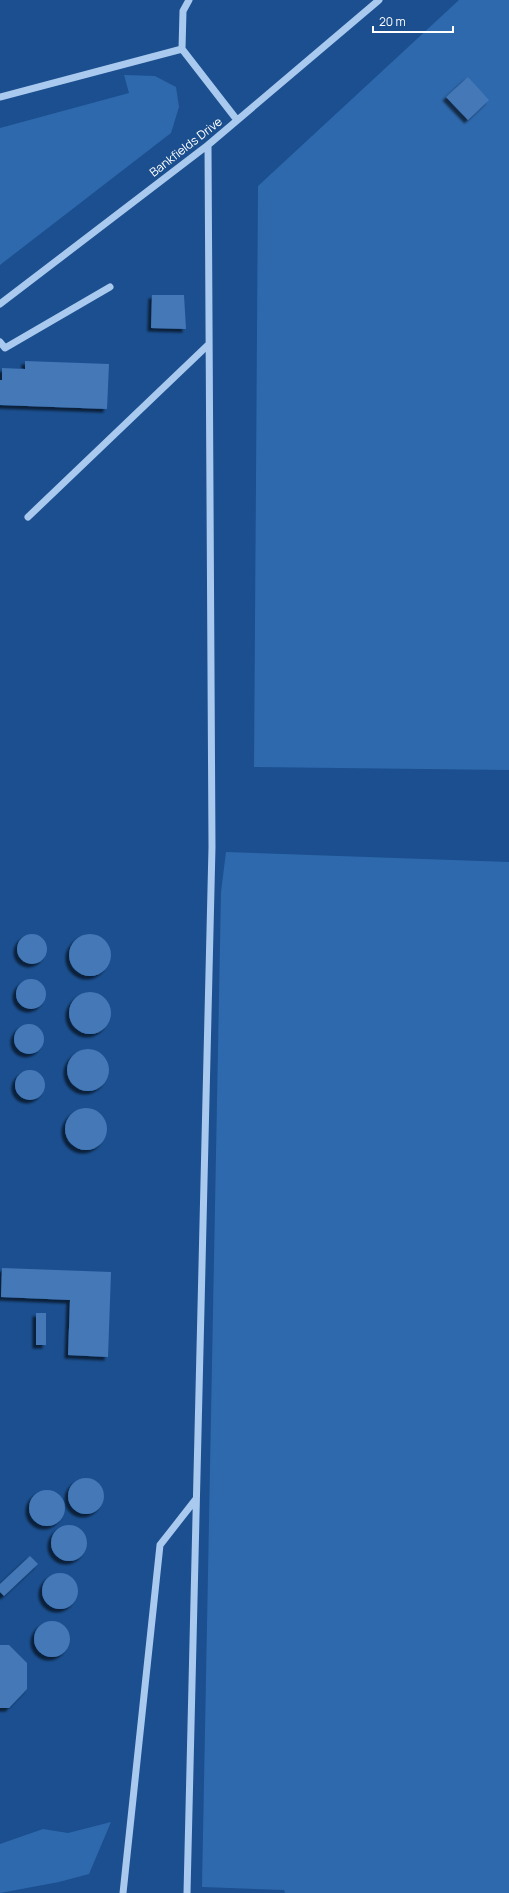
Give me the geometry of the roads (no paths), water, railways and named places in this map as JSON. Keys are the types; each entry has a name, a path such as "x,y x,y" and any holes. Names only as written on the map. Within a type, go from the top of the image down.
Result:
{"street":[{"path":"189,0 182,11 182,49 237,120"},
{"name":"Bankfields Drive","path":"0,304 208,145 379,0"},
{"path":"0,97 182,49"},
{"path":"187,1893 212,847 208,145"},
{"path":"0,342 5,348 110,287"},
{"path":"28,517 209,344"},
{"path":"123,1893 160,1545 196,1499"}]}
